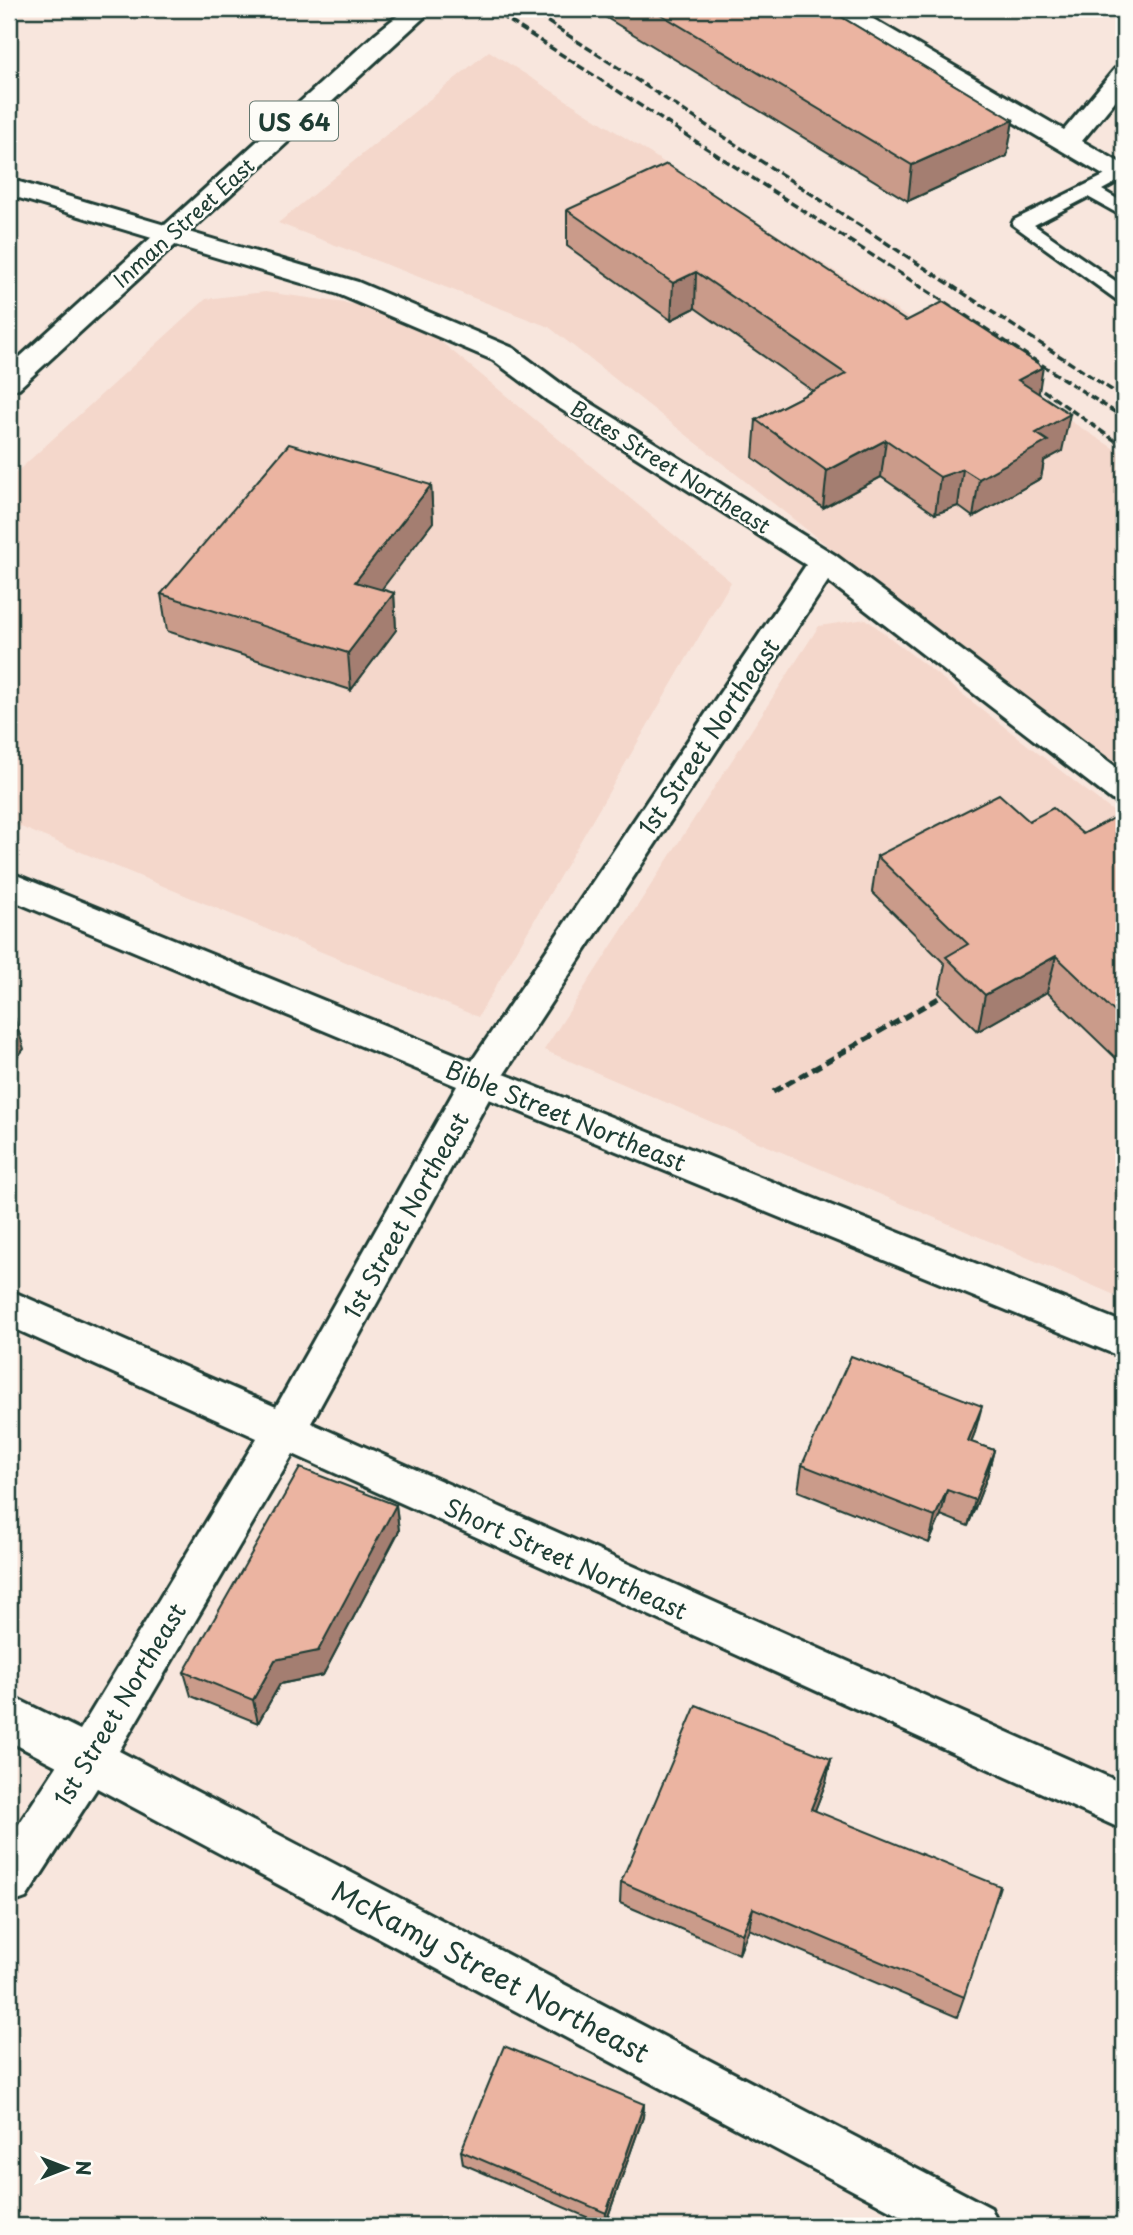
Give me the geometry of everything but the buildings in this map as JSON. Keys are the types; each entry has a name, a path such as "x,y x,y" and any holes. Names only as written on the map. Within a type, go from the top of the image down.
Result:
{"street":[{"name":"Inman Street East","path":"9,382 385,38 421,9"},
{"path":"839,9 1122,175"},
{"path":"1068,141 1124,74"},
{"name":"Bates Street Northeast","path":"9,187 348,288 503,354 558,395 824,562 1124,791"},
{"name":"1st Street Northeast","path":"9,1881 89,1758 284,1432 480,1080 824,562"},
{"name":"Bible Street Northeast","path":"9,885 480,1080 1124,1341"},
{"name":"Short Street Northeast","path":"9,1307 1124,1807"},
{"name":"McKamy Street Northeast","path":"9,1717 973,2226"}],"lane":[{"path":"1122,175 1088,189 1021,224 1124,296"},
{"path":"1088,189 1124,211"}],"shaded area":[{"path":"489,51 1124,455 1124,779 549,327 278,223"},
{"path":"265,292 404,311 731,582 478,1017 9,822 9,479 206,299"},
{"path":"866,619 1124,820 1124,1299 544,1050 819,626"}],"railway":[{"path":"491,9 1124,418"},
{"path":"528,9 1124,398"},
{"path":"1024,377 1124,447"},
{"path":"773,1092 958,987"}]}
